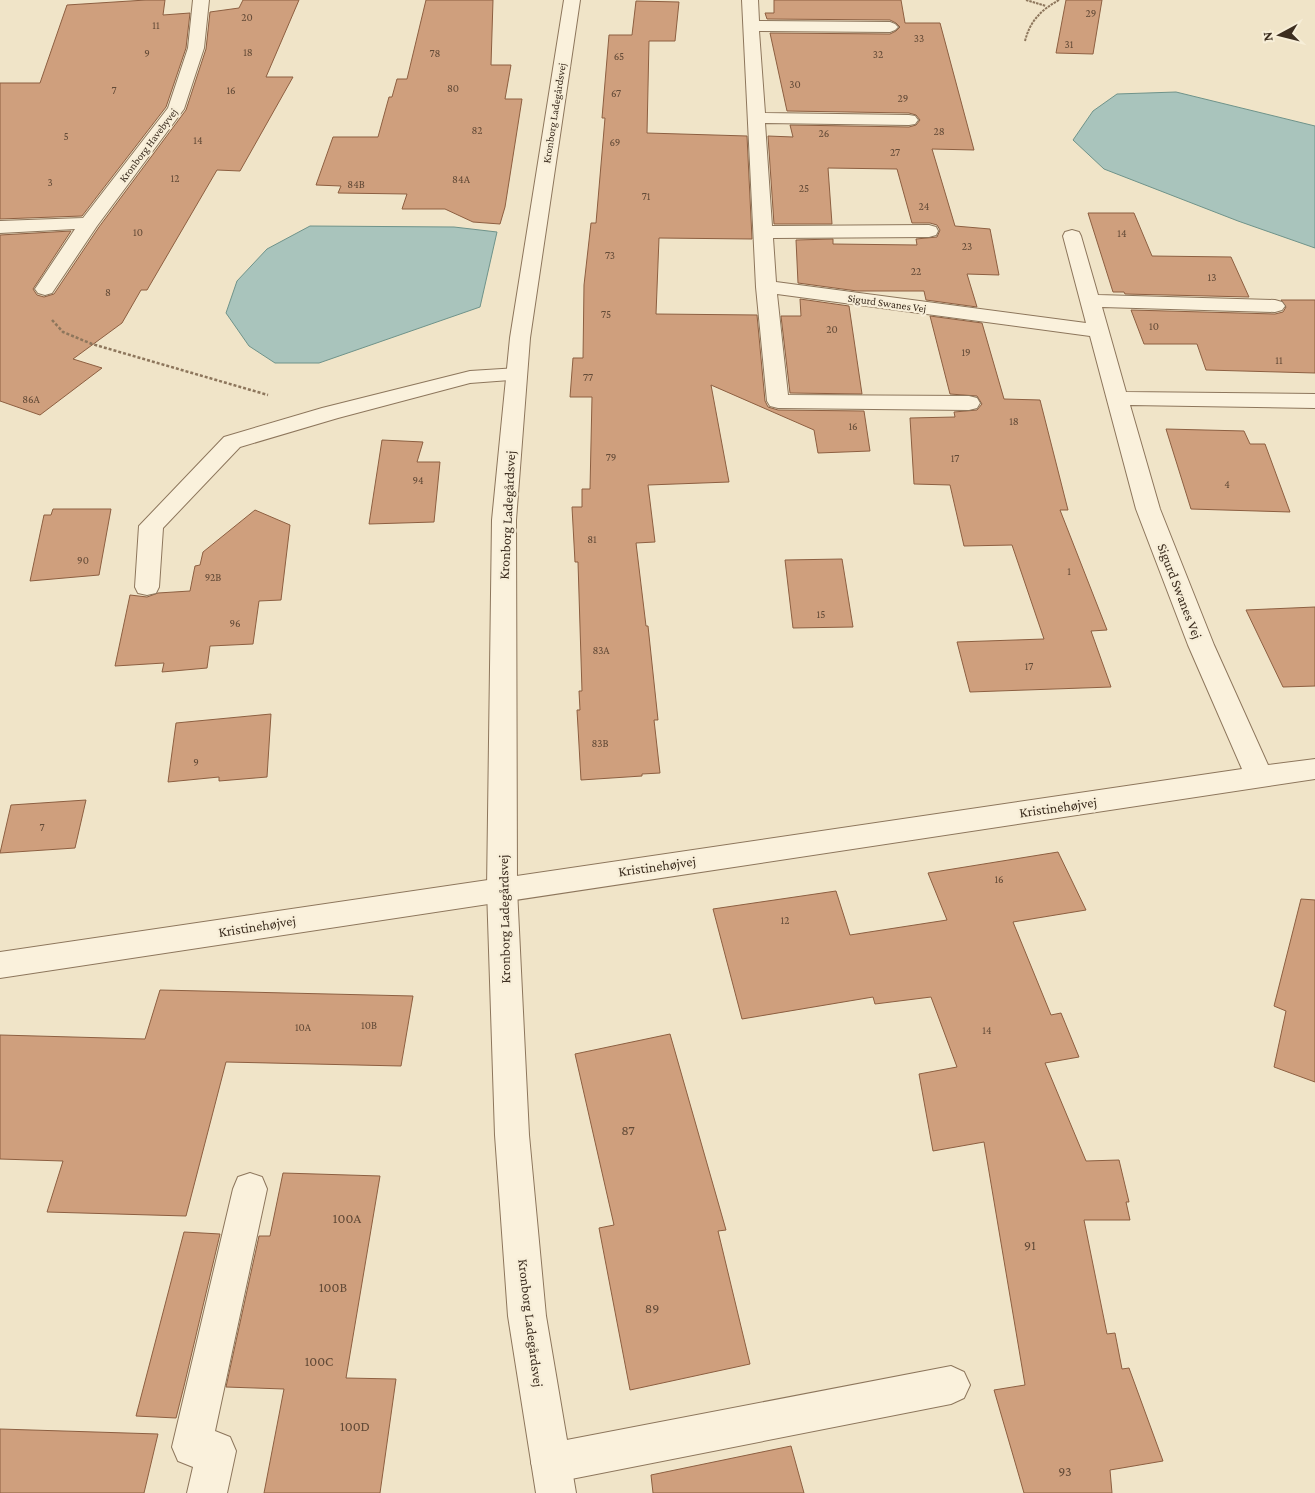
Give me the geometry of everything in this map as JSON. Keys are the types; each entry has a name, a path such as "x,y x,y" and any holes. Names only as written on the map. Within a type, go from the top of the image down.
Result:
{"street":[{"name":"Kronborg Havebyvej","path":"45,289 89,223 176,109 196,48 201,0"},
{"name":"Kronborg Ladegårdsvej","path":"572,0 520,338 504,520 502,889 513,1154 527,1316 553,1478 951,1385"},
{"path":"750,0 766,287 778,401 969,403"},
{"path":"752,26 890,26"},
{"path":"756,118 909,120"},
{"path":"0,227 89,223"},
{"path":"763,232 929,231"},
{"name":"Sigurd Swanes Vej","path":"1072,236 1148,509 1201,645 1260,777"},
{"name":"Sigurd Swanes Vej","path":"766,287 1097,331"},
{"path":"1089,301 1274,306"},
{"path":"147,587 151,526 232,442 330,413 470,378 516,374"},
{"path":"1118,398 1315,401"},
{"name":"Kristinehøjvej","path":"0,965 1315,769"},
{"path":"206,1493 216,1451 192,1446 250,1189"}],"path":[{"path":"1026,0 1047,6"},
{"path":"1025,41 1027,30 1034,17 1047,6 1059,0"},
{"path":"45,289 47,316 63,332 92,344 330,413"}],"water":[{"path":"1176,92 1315,126 1315,248 1238,221 1104,169 1073,140 1093,111 1117,94"},
{"path":"310,226 454,227 497,232 480,307 319,363 275,363 249,346 226,313 237,281 267,249"}],"building":[{"path":"165,0 163,15 190,13 186,48 166,107 82,216 0,219 0,83 40,83 67,5"},
{"path":"243,0 299,0 266,77 293,77 240,171 217,170 147,290 141,290 122,323 73,359 102,368 40,415 0,401 0,235 71,231 33,289 37,295 44,297 54,294 99,227 186,110 206,49 210,12 239,8"},
{"path":"426,0 493,0 491,65 511,65 505,99 522,99 505,207 500,224 473,222 445,209 402,209 407,194 338,193 341,186 316,185 333,137 378,137 389,97 392,97 397,79 407,79"},
{"path":"774,0 901,0 905,23 940,23 974,150 932,149 955,226 990,229 999,275 967,274 977,307 926,300 924,291 857,291 798,283 796,240 833,239 833,244 917,245 916,239 937,237 940,230 937,225 930,223 912,223 897,169 828,168 832,224 774,224 768,136 793,137 790,125 909,127 916,125 920,120 916,115 909,113 787,111 770,33 890,34 900,27 890,20 767,19 765,13 774,13"},
{"path":"1066,0 1102,0 1093,54 1056,53"},
{"path":"636,1 679,2 675,41 649,41 647,133 747,136 752,239 659,238 656,314 757,315 765,401 768,407 778,410 864,411 870,451 818,453 814,430 711,385 729,482 648,485 655,542 636,543 646,626 648,626 658,720 654,720 660,773 581,780 577,710 580,710 579,691 582,691 578,562 575,562 572,507 582,507 582,489 590,489 592,397 570,397 573,358 583,358 584,285 591,223 596,223 605,118 602,118 609,35 632,35"},
{"path":"1088,213 1134,213 1152,256 1231,257 1249,297 1125,294 1124,292 1113,292"},
{"path":"800,299 849,306 862,394 790,393 781,316 801,316"},
{"path":"1281,300 1315,300 1315,373 1206,370 1197,344 1144,344 1131,310 1275,314 1283,312 1286,307"},
{"path":"930,316 982,323 1004,399 1040,400 1068,510 1060,510 1107,630 1091,631 1111,687 970,692 957,642 1044,639 1012,545 964,546 950,485 914,484 910,418 955,417 954,412 977,410 982,404 977,396 950,394"},
{"path":"1166,429 1244,431 1250,444 1265,444 1290,512 1191,509"},
{"path":"382,440 423,442 417,462 440,462 434,522 369,524"},
{"path":"53,509 111,509 99,575 30,581 44,515 51,515"},
{"path":"255,510 290,525 281,600 259,601 253,644 210,646 207,668 162,672 164,663 115,666 130,595 147,597 158,593 190,591 195,566 200,565 203,552"},
{"path":"842,559 853,627 793,628 785,560"},
{"path":"1315,607 1315,686 1283,687 1246,610"},
{"path":"271,714 267,777 219,781 219,777 168,782 176,723"},
{"path":"86,800 75,848 0,853 11,805"},
{"path":"1058,852 1086,910 1013,922 1051,1015 1061,1013 1079,1057 1045,1063 1086,1161 1119,1160 1129,1202 1126,1202 1130,1220 1084,1220 1107,1334 1115,1333 1122,1369 1129,1368 1163,1461 1110,1470 1112,1493 1024,1493 994,1390 1025,1385 984,1142 933,1151 919,1074 957,1067 931,997 875,1004 873,997 742,1019 713,909 836,891 850,935 947,920 928,873"},
{"path":"1301,899 1315,900 1315,1082 1274,1067 1286,1011 1274,1006"},
{"path":"160,990 413,996 401,1066 226,1062 186,1216 47,1212 63,1161 0,1159 0,1035 145,1039"},
{"path":"670,1034 726,1230 718,1231 750,1364 630,1390 599,1228 614,1225 575,1054"},
{"path":"283,1173 380,1176 346,1378 396,1379 380,1493 264,1493 284,1389 226,1387 259,1236 270,1236"},
{"path":"184,1232 220,1234 176,1418 136,1416"},
{"path":"0,1429 158,1434 144,1493 0,1493"},
{"path":"791,1446 804,1493 653,1493 651,1475"}]}
